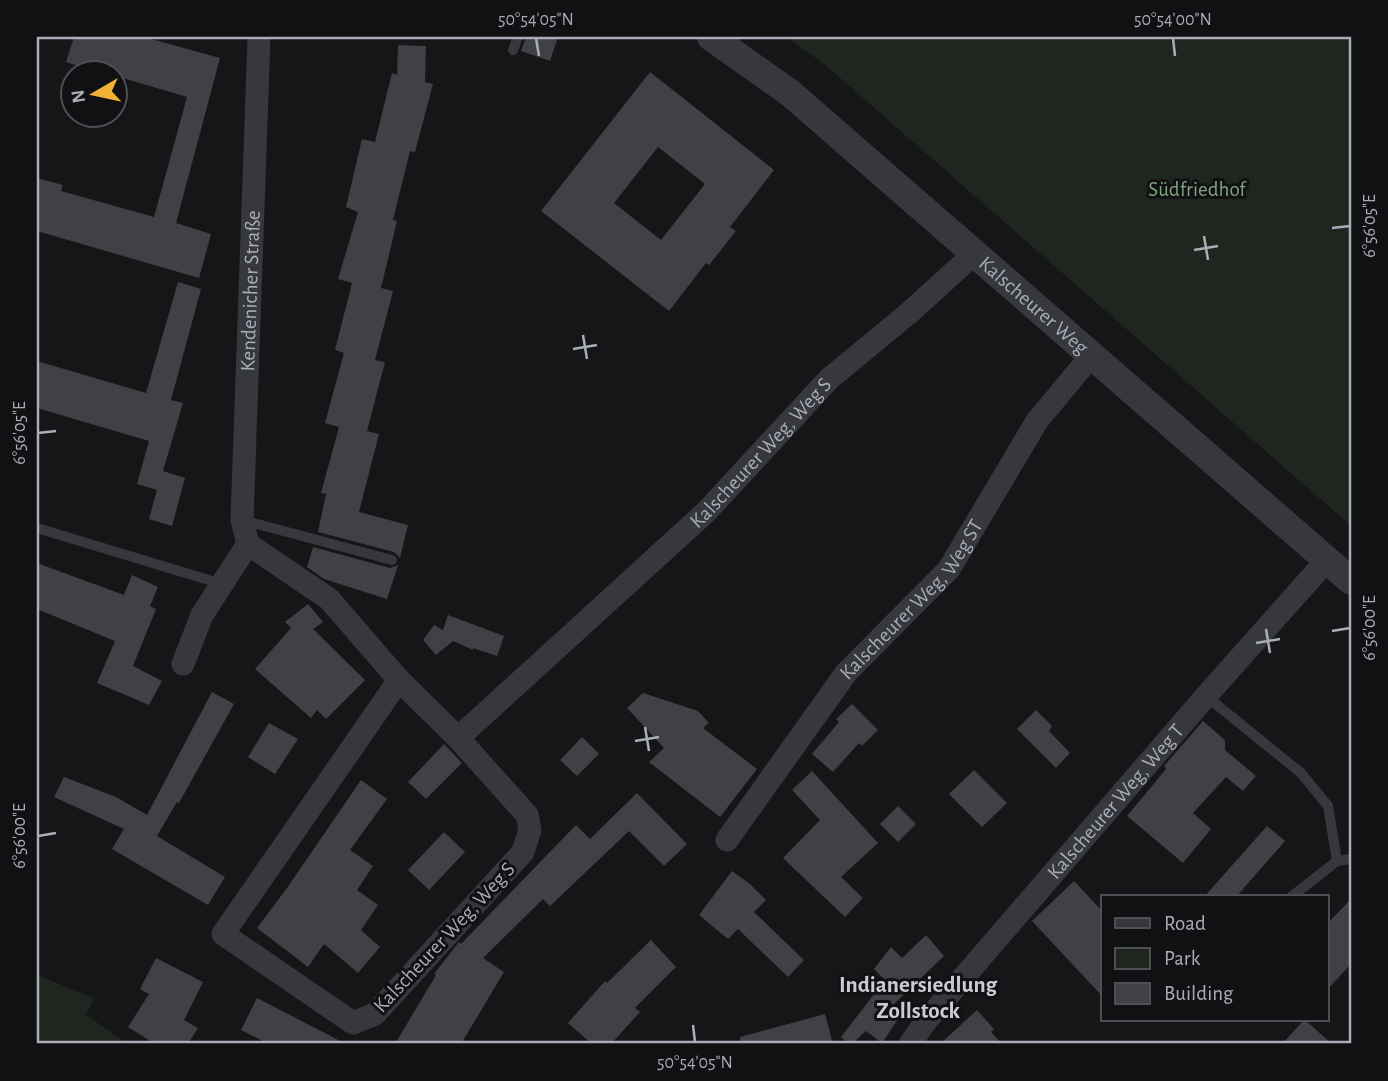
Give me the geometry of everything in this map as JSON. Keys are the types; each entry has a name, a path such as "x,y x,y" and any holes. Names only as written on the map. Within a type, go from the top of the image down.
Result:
{"street":[{"name":"Kendenicher Straße","path":"248,544 242,520 259,37"},
{"name":"Kalscheurer Weg","path":"711,37 790,93 1351,581"},
{"name":"Kalscheurer Weg, Weg S","path":"458,738 706,512 829,379 909,313 974,254"},
{"name":"Kalscheurer Weg, Weg ST","path":"727,840 846,673 949,569 1037,421 1091,356"},
{"name":"Kalscheurer Weg, Weg S","path":"248,544 329,599 399,680 458,738 527,816 530,830 523,852 375,1014 353,1023 223,934 399,680"},
{"path":"183,664 202,615 248,544"},
{"name":"Kalscheurer Weg, Weg T","path":"910,1044 926,1021 1326,561"}],"lane":[{"path":"513,50 518,37"},
{"path":"242,520 392,560"},
{"path":"37,528 221,587"},
{"path":"1206,696 1301,773 1328,806 1337,862"},
{"path":"1294,895 1337,862 1351,859"}],"green space":[{"name":"Südfriedhof","path":"786,37 1351,37 1351,526 823,63"},
{"path":"37,975 94,998 86,1015 128,1044 37,1044"}],"building":[{"path":"74,37 144,37 220,58 176,223 211,234 199,278 37,231 37,178 63,185 61,191 154,217 187,97 130,80 130,60 67,60"},
{"path":"526,37 558,37 550,61 521,51"},
{"path":"398,45 426,46 425,82 433,84 415,152 410,151 393,220 397,221 381,288 393,291 375,360 385,362 367,431 379,434 359,512 408,525 400,558 394,552 318,532 326,494 321,493 339,427 325,423 344,353 335,350 352,283 338,279 358,212 346,207 362,139 375,142 392,73 397,75"},
{"path":"650,72 774,170 730,227 736,231 709,265 706,263 669,311 541,211","holes":["658,147 705,184 661,240 614,203"]},
{"path":"178,282 201,289 171,400 183,403 163,471 185,478 172,526 149,519 157,490 137,484 149,441 37,408 37,361 146,393"},
{"path":"313,547 390,568 398,565 387,599 324,579 307,567"},
{"path":"37,563 124,595 132,575 158,587 150,606 156,609 133,666 162,681 149,705 97,683 115,641 37,609"},
{"path":"308,604 323,622 313,629 365,680 326,719 317,710 311,718 255,669 291,628 285,622"},
{"path":"448,615 504,636 497,656 453,641 436,655 423,640 434,625 443,630"},
{"path":"212,692 234,704 179,803 177,802 157,836 225,877 208,905 112,849 124,829 54,797 64,777 116,797 147,815"},
{"path":"643,693 698,711 709,723 703,728 757,769 720,817 649,762 664,748 627,708"},
{"path":"852,704 878,730 862,746 859,743 833,772 812,754 839,722 836,719"},
{"path":"1036,710 1052,726 1049,731 1070,753 1056,768 1017,729"},
{"path":"1203,721 1225,740 1225,750 1256,776 1243,791 1226,777 1193,813 1211,829 1183,863 1127,816 1166,769 1164,766"},
{"path":"269,723 298,739 275,774 248,757"},
{"path":"582,737 599,754 577,776 560,760"},
{"path":"444,744 462,763 426,799 408,782"},
{"path":"974,770 1007,803 982,827 949,794"},
{"path":"812,771 878,843 841,877 863,898 845,917 783,858 820,820 792,790"},
{"path":"361,780 387,799 350,850 373,866 357,890 378,905 361,930 380,947 358,973 324,944 308,967 257,928"},
{"path":"637,793 687,844 664,866 629,831 550,906 543,899 483,958 504,972 461,1044 395,1044 436,975 434,974 459,942 461,944 576,825 590,839"},
{"path":"898,806 916,824 898,842 880,824"},
{"path":"1267,826 1285,841 1238,895 1206,895"},
{"path":"444,832 465,852 429,890 408,870"},
{"path":"732,871 766,900 754,912 804,960 788,977 738,929 728,939 699,915"},
{"path":"1074,881 1101,910 1101,995 1032,921"},
{"path":"1351,899 1351,964 1328,989 1328,923"},
{"path":"926,935 944,956 894,1004 903,1012 882,1043 866,1031 849,1044 841,1037 885,980 874,969 891,947 902,958"},
{"path":"651,940 676,967 635,1008 640,1012 611,1044 592,1044 568,1023 605,981 607,983"},
{"path":"156,958 203,982 184,1020 198,1028 188,1044 155,1044 128,1027 149,994 140,989"},
{"path":"257,998 346,1044 269,1044 241,1030"},
{"path":"977,1010 994,1029 991,1032 1002,1044 940,1044"},
{"path":"825,1014 833,1044 741,1044 740,1037"},
{"path":"1306,1021 1332,1044 1282,1044"}],"district":[{"name":"Indianersiedlung Zollstock","path":"918,997"}]}
